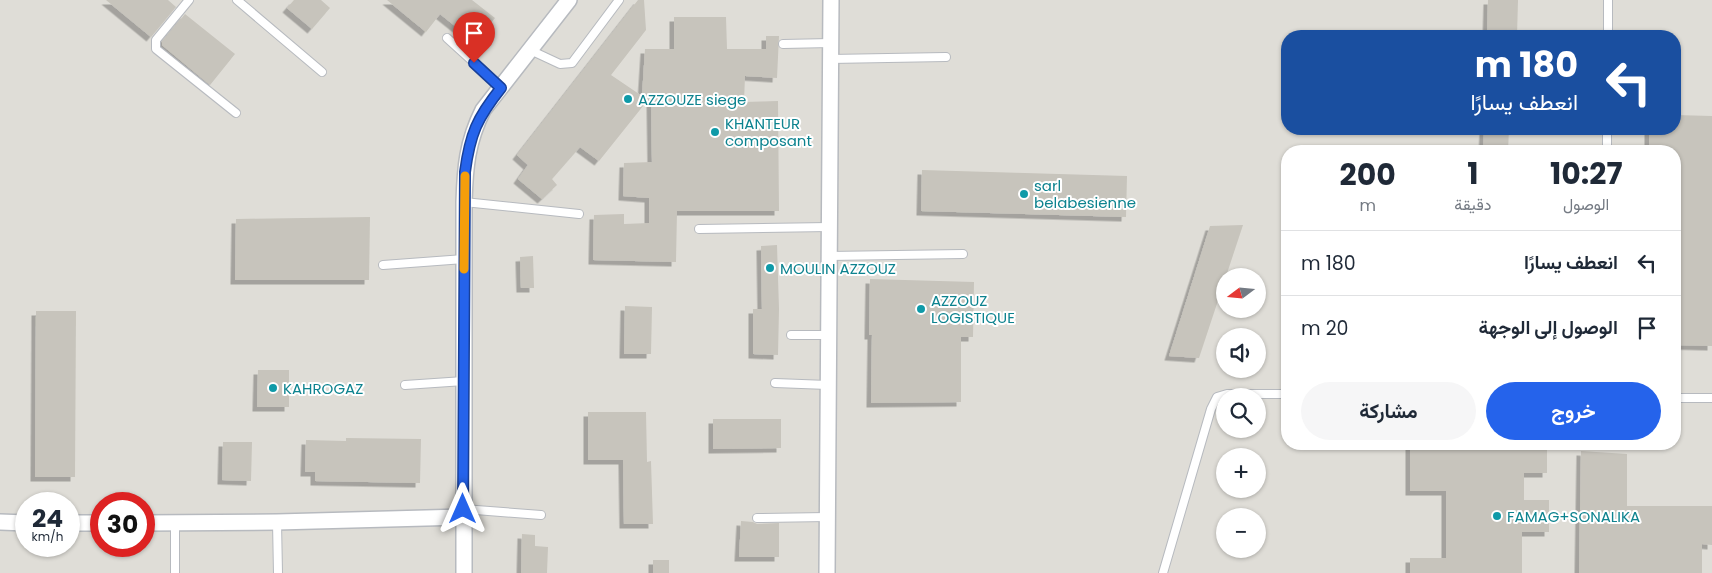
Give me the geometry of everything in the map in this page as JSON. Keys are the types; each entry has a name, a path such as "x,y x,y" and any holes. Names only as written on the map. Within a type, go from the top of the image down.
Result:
{"street":[{"path":"827,573 831,0"},
{"path":"464,573 464,202 468,151 473,129 483,110 530,50 564,2"},
{"path":"155,523 277,522 463,513"},
{"path":"0,522 15,523"}],"lane":[{"path":"189,0 156,40 156,49 236,113"},
{"path":"237,0 322,72"},
{"path":"530,50 560,64 572,63 619,0"},
{"path":"1608,0 1608,30"},
{"path":"447,38 501,88"},
{"path":"783,44 830,43"},
{"path":"830,59 946,57"},
{"path":"464,202 579,214"},
{"path":"699,229 829,227"},
{"path":"829,256 963,254"},
{"path":"383,266 464,258"},
{"path":"791,335 828,335"},
{"path":"405,385 464,381"},
{"path":"775,383 828,385"},
{"path":"1162,573 1211,409 1217,397 1227,394 1281,394"},
{"path":"1681,398 1712,398"},
{"path":"463,513 541,515"},
{"path":"757,518 827,517"},
{"path":"277,522 278,573"},
{"path":"175,523 175,573"}],"shaded area":[{"path":"0,0 1712,0 1712,573 0,573"}],"building":[{"path":"106,0 168,0 176,7 151,37"},
{"path":"294,0 321,0 330,8 312,29 287,8"},
{"path":"387,0 472,0 495,18 475,42 440,14 426,32"},
{"path":"638,0 644,0 646,30 611,75 642,96 645,49 674,49 674,17 726,17 727,49 766,49 766,36 779,36 777,78 745,76 744,102 778,101 779,211 677,211 676,262 593,260 594,215 624,214 624,224 649,223 649,198 623,196 624,163 652,162 651,96 599,161 580,147 552,179 557,185 542,199 518,179 528,165 517,155"},
{"path":"1488,0 1518,0 1517,30 1487,30"},
{"path":"185,14 235,54 210,85 162,45 162,42"},
{"path":"1681,115 1712,116 1712,346 1681,345 1681,145 1649,145 1649,135 1681,135"},
{"path":"1484,135 1509,135 1508,145 1483,145"},
{"name":"sarl belabesienne","path":"922,170 1127,176 1126,217 921,211"},
{"path":"370,217 369,280 235,280 236,219"},
{"path":"1243,225 1229,268 1216,268 1216,307 1199,358 1169,356 1210,226"},
{"path":"777,245 778,355 753,354 753,309 762,309 761,246"},
{"path":"533,256 534,288 521,288 520,257"},
{"path":"870,279 974,282 973,337 961,337 961,402 871,403 872,335 869,335"},
{"path":"625,306 652,307 651,354 624,354"},
{"path":"36,311 76,311 75,477 35,477"},
{"name":"KAHROGAZ","path":"258,370 289,370 289,407 257,407"},
{"path":"588,412 646,412 647,462 651,461 653,524 624,524 623,460 588,460"},
{"path":"713,419 781,419 781,448 713,449"},
{"path":"346,438 421,439 420,483 315,481 315,472 305,472 306,440 346,441"},
{"path":"223,442 252,442 251,481 222,480"},
{"name":"FAMAG+SONALIKA","path":"1410,450 1547,450 1547,473 1524,473 1524,500 1549,500 1549,532 1522,532 1522,573 1410,573 1410,558 1446,558 1446,491 1410,491"},
{"path":"1581,451 1627,454 1627,506 1712,506 1712,545 1702,544 1702,573 1579,573"},
{"path":"741,521 757,524 779,523 779,557 739,557"},
{"path":"522,534 535,535 535,546 548,547 547,573 521,573"},
{"path":"653,560 669,560 669,573 653,573"}],"slow traffic":[{"path":"464,269 465,176"}],"place":[{"name":"AZZOUZE siege","path":"628,99"},
{"name":"KHANTEUR composant","path":"715,132"},
{"name":"sarl belabesienne","path":"1024,194"},
{"name":"MOULIN AZZOUZ","path":"770,268"},
{"name":"AZZOUZ LOGISTIQUE","path":"921,309"},
{"name":"KAHROGAZ","path":"273,388"},
{"name":"FAMAG+SONALIKA","path":"1497,516"}],"route":[{"path":"463,509 465,172 473,129 483,110 501,88 474,63"}]}
